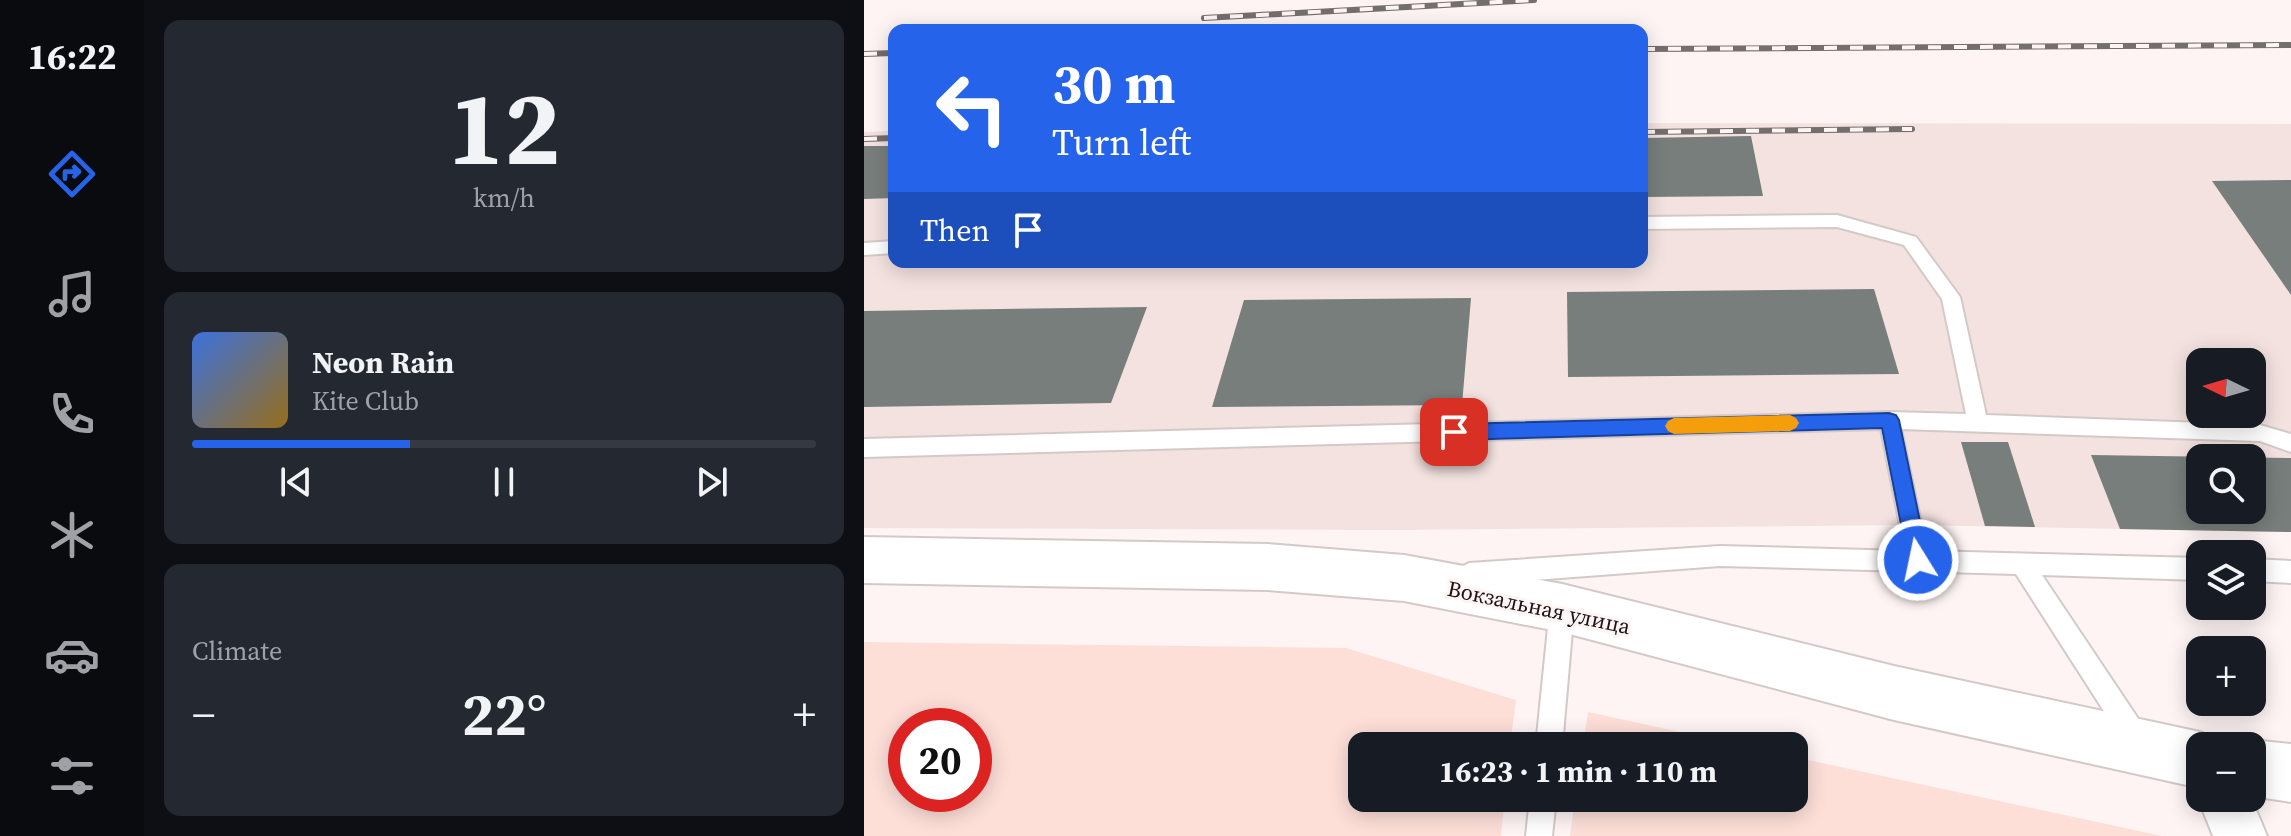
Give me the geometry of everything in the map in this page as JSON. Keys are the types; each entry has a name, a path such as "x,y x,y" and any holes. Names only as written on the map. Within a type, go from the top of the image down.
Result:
{"main road":[{"name":"Вокзальная улица","path":"864,560 1268,567 1404,578 1562,608 1894,693 2186,757"},
{"path":"2266,770 2291,773"}],"street":[{"path":"2230,812 2240,836"}],"lane":[{"path":"1648,223 1837,221 1910,241 1951,297 1978,423"},
{"path":"864,249 888,247"},
{"path":"1889,420 1918,560"},
{"path":"864,448 1889,420 2260,433 2291,443"},
{"path":"1404,578 1720,556 2186,569"},
{"path":"2021,563 2143,749"},
{"path":"2266,571 2291,572"},
{"path":"1550,732 1562,608"},
{"path":"1539,836 1542,812"}],"shaded area":[{"path":"1648,123 2291,124 2291,532 1912,525 1392,530 864,528 864,132 888,131 888,268 1648,268"},
{"path":"864,642 1346,648 1516,700 1512,732 1348,732 1348,812 1504,812 1501,836 864,836"},
{"path":"1588,712 1680,732 1585,732"},
{"path":"1808,760 2162,836 1570,836 1573,812 1808,812"}],"building":[{"path":"1751,136 1763,196 1648,197 1648,138"},
{"path":"864,146 888,146 888,198 864,199"},
{"path":"2291,180 2291,295 2212,181"},
{"path":"1874,289 1899,374 1568,377 1567,292"},
{"path":"1471,298 1462,405 1212,407 1244,300"},
{"path":"1147,307 1111,403 864,407 864,311"},
{"path":"1961,442 2008,442 2035,527 1985,526"},
{"path":"2091,455 2186,456 2186,524 2266,524 2266,458 2291,458 2291,532 2120,529"}],"railway":[{"path":"1204,18 1534,0"},
{"path":"1648,49 2291,45"},
{"path":"864,54 888,53"},
{"path":"1648,132 1912,129"},
{"path":"864,139 888,138"}],"slow traffic":[{"path":"1674,426 1790,423"}],"route":[{"path":"1454,432 1889,420 1918,560"}]}
